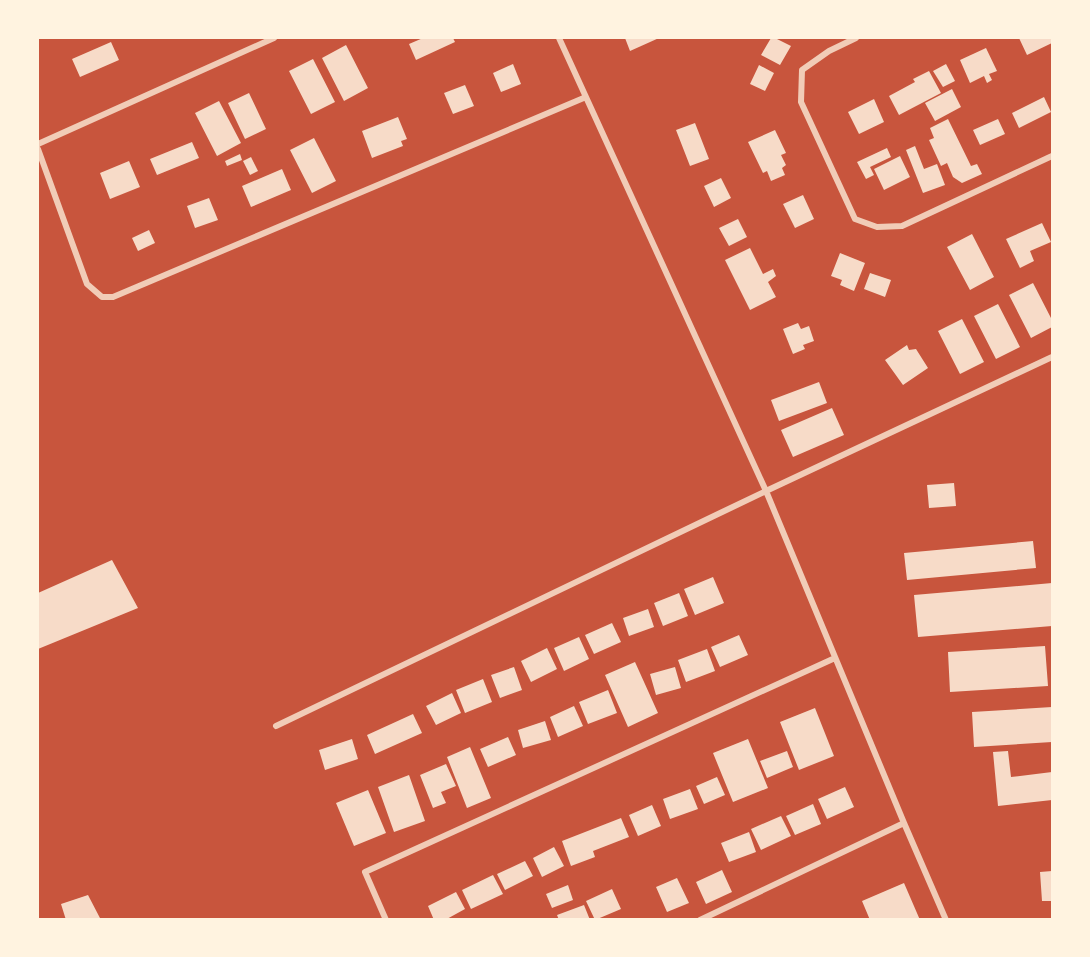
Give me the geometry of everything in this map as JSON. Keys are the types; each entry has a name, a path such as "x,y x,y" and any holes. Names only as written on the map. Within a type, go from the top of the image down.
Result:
{"street":[{"path":"38,144 274,38"},
{"path":"559,38 766,491 946,920"},
{"path":"856,38 829,51 802,70 801,102 855,219 877,227 902,225 1053,156"},
{"path":"38,149 87,284 102,297 113,297 586,97"},
{"path":"276,726 766,491 1053,357"},
{"path":"386,920 365,872 835,658"},
{"path":"700,920 904,824"}],"building":[{"path":"423,38 453,38 455,42 416,60 409,44"},
{"path":"625,38 659,38 630,51"},
{"path":"771,38 791,46 780,65 761,55"},
{"path":"1019,38 1052,38 1052,43 1027,55"},
{"path":"111,42 119,60 80,77 72,59"},
{"path":"346,45 368,88 344,101 322,58"},
{"path":"986,48 997,71 989,74 992,80 987,83 984,76 970,83 960,60"},
{"path":"313,59 335,102 311,114 289,71"},
{"path":"513,64 521,84 501,92 493,73"},
{"path":"946,64 955,81 943,87 933,71"},
{"path":"759,65 774,73 765,91 750,84"},
{"path":"929,71 941,93 899,115 889,96 915,82 913,79"},
{"path":"465,85 474,106 453,114 444,93"},
{"path":"952,89 961,107 935,121 925,103"},
{"path":"249,93 266,129 245,139 228,103"},
{"path":"1044,97 1051,112 1019,128 1012,113"},
{"path":"874,99 884,122 859,134 848,112"},
{"path":"219,101 241,143 217,156 195,113"},
{"path":"398,117 407,139 401,141 403,146 372,158 362,131"},
{"path":"948,119 971,166 977,164 982,174 962,183 953,177 947,163 941,166 929,140 934,138 930,128"},
{"path":"998,119 1005,134 980,145 973,130"},
{"path":"695,123 709,159 690,166 676,130"},
{"path":"775,130 786,153 781,155 786,165 782,168 785,175 771,181 767,171 763,173 748,142"},
{"path":"314,138 336,181 312,193 290,150"},
{"path":"192,142 199,158 157,175 150,159"},
{"path":"915,146 924,169 937,164 945,185 923,193 906,150"},
{"path":"887,148 891,157 870,167 874,175 866,179 857,162"},
{"path":"240,154 242,160 227,166 225,161"},
{"path":"900,156 910,177 884,190 874,169"},
{"path":"251,157 258,171 250,175 243,161"},
{"path":"129,161 140,187 110,199 100,173"},
{"path":"282,169 291,190 251,207 242,186"},
{"path":"721,178 731,198 714,207 704,186"},
{"path":"803,195 814,219 795,228 783,204"},
{"path":"209,198 218,220 195,228 187,206"},
{"path":"738,219 747,237 729,246 719,228"},
{"path":"1042,223 1051,242 1030,251 1034,261 1020,268 1006,239"},
{"path":"149,230 155,243 138,251 132,238"},
{"path":"972,234 994,277 970,290 947,247"},
{"path":"750,248 763,274 773,269 776,276 768,282 776,297 750,310 725,260"},
{"path":"840,253 865,263 854,291 840,285 842,280 831,276"},
{"path":"870,273 891,280 885,297 864,289"},
{"path":"1033,283 1052,320 1052,327 1031,338 1009,295"},
{"path":"998,304 1020,347 996,359 974,316"},
{"path":"962,319 984,362 960,374 938,331"},
{"path":"798,323 801,329 809,326 814,341 803,345 805,349 793,354 783,329"},
{"path":"907,345 909,350 916,349 928,368 903,385 885,360"},
{"path":"819,382 827,403 779,421 771,400"},
{"path":"832,408 844,435 793,457 781,430"},
{"path":"954,483 956,506 929,508 927,485"},
{"path":"1033,541 1036,568 907,580 904,553"},
{"path":"112,560 138,608 38,649 38,593"},
{"path":"713,577 724,603 695,615 684,589"},
{"path":"1052,583 1052,626 918,637 914,595"},
{"path":"679,593 688,616 663,626 654,603"},
{"path":"648,609 654,627 629,636 623,618"},
{"path":"612,623 621,642 594,654 585,635"},
{"path":"739,635 748,655 720,667 711,647"},
{"path":"579,637 589,659 564,671 554,648"},
{"path":"1045,646 1048,686 950,692 948,652"},
{"path":"547,648 557,669 531,682 521,661"},
{"path":"707,649 715,671 686,682 678,660"},
{"path":"635,662 658,713 628,727 605,675"},
{"path":"514,667 522,690 500,698 491,675"},
{"path":"675,667 681,688 656,695 650,674"},
{"path":"483,679 492,702 465,713 456,690"},
{"path":"608,690 617,713 588,724 579,702"},
{"path":"452,693 461,713 436,725 426,706"},
{"path":"574,706 583,726 558,737 550,717"},
{"path":"1052,707 1052,742 974,747 972,712"},
{"path":"815,708 834,756 799,770 780,722"},
{"path":"413,714 422,733 375,754 367,735"},
{"path":"545,721 551,740 523,748 518,730"},
{"path":"508,737 516,755 488,767 480,749"},
{"path":"352,739 358,759 325,770 319,750"},
{"path":"748,739 768,788 733,802 713,753"},
{"path":"470,747 491,798 467,808 447,757"},
{"path":"787,751 793,767 767,778 760,761"},
{"path":"1008,751 1011,777 1052,772 1052,800 998,806 993,752"},
{"path":"446,764 456,786 441,792 446,803 433,808 420,775"},
{"path":"409,775 425,821 394,832 378,787"},
{"path":"717,777 725,795 704,804 696,786"},
{"path":"845,787 854,807 827,819 818,799"},
{"path":"690,789 698,809 670,819 663,799"},
{"path":"368,790 386,833 354,846 336,803"},
{"path":"813,804 821,824 795,835 786,816"},
{"path":"652,805 661,826 638,836 629,815"},
{"path":"781,816 791,836 761,850 751,829"},
{"path":"621,818 629,837 593,851 595,857 571,866 562,841"},
{"path":"749,832 756,852 729,862 721,843"},
{"path":"554,847 564,866 542,877 533,858"},
{"path":"525,861 533,876 505,890 497,874"},
{"path":"722,870 732,892 706,904 696,882"},
{"path":"1052,871 1052,901 1042,901 1040,872"},
{"path":"493,875 503,894 471,909 462,890"},
{"path":"677,878 689,903 667,912 656,887"},
{"path":"904,883 920,920 870,920 862,901"},
{"path":"568,885 573,900 552,908 546,894"},
{"path":"612,889 621,909 595,920 586,901"},
{"path":"456,892 465,909 445,920 434,920 428,906"},
{"path":"88,895 101,920 66,920 61,904"},
{"path":"584,905 590,920 559,920 557,915"}]}
